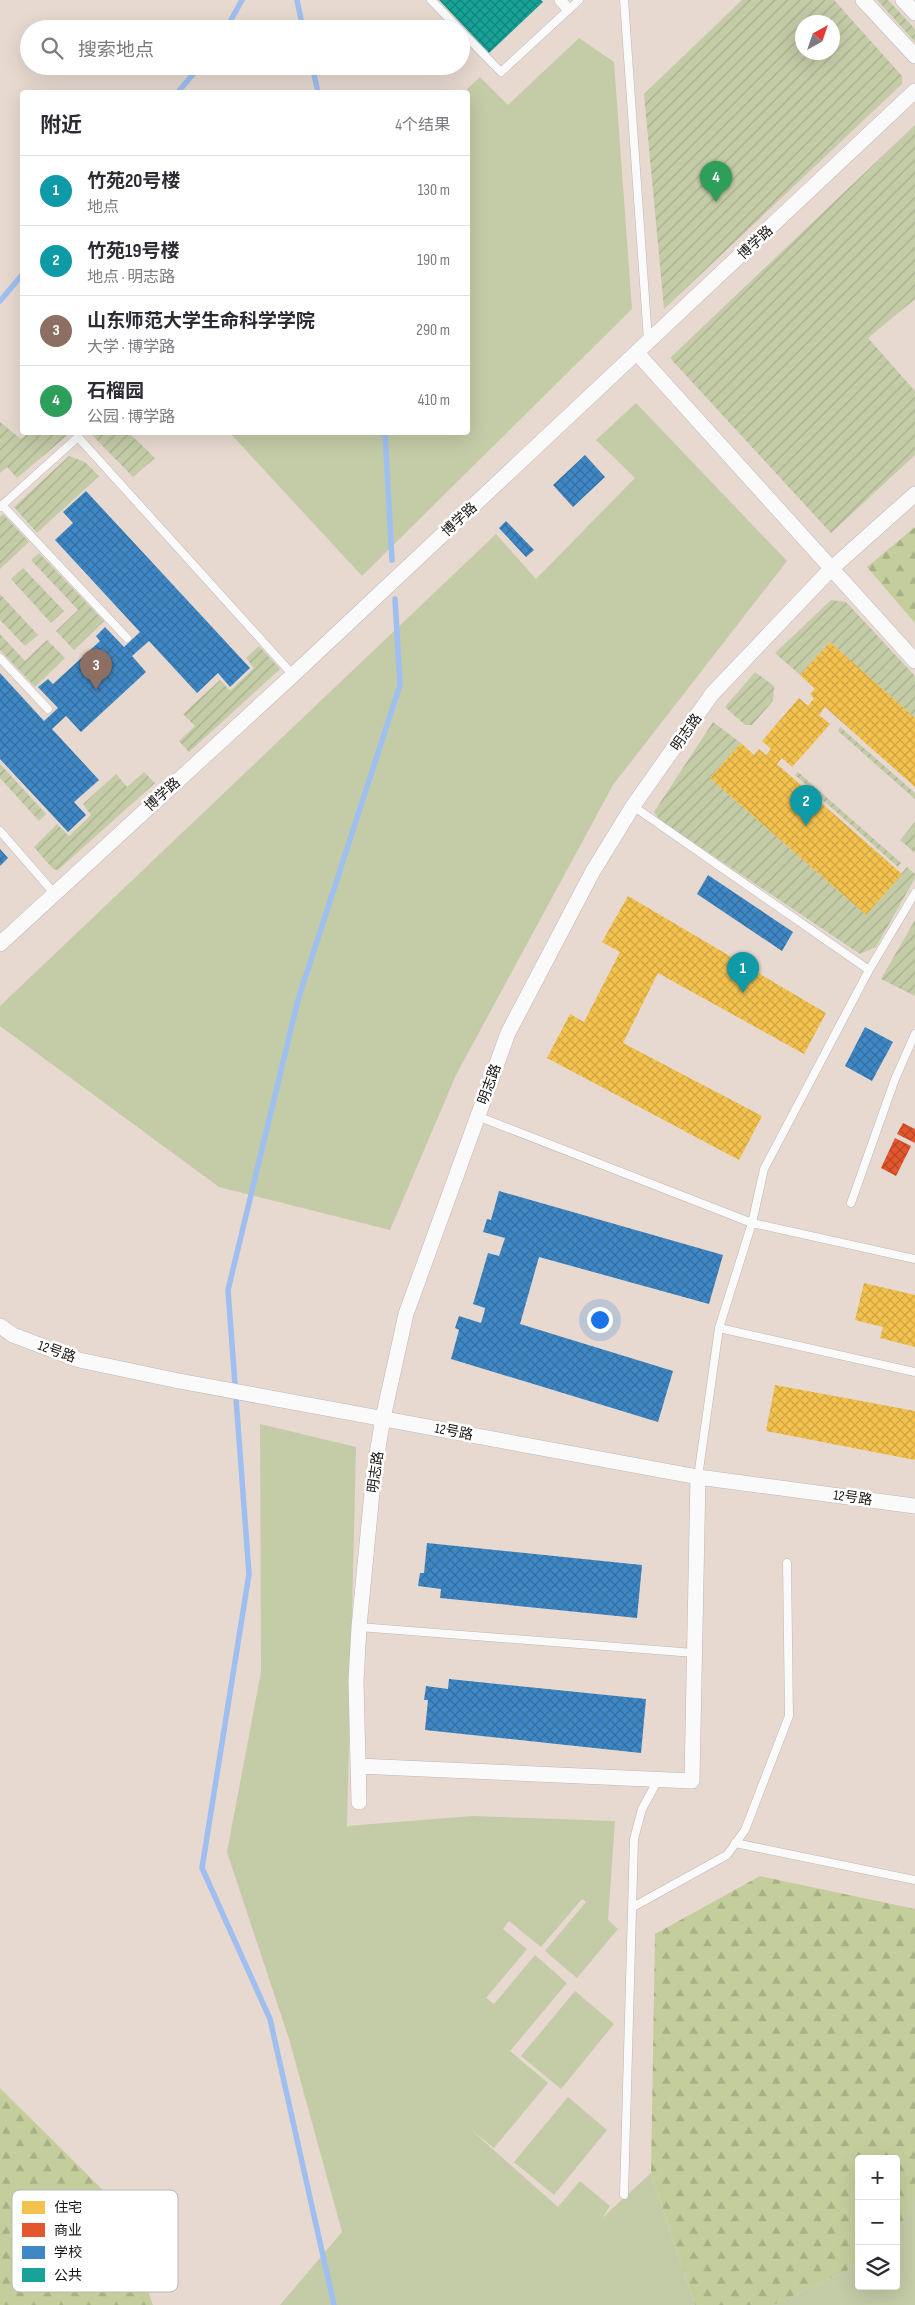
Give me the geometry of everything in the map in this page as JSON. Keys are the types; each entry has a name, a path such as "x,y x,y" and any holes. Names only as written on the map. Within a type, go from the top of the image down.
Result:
{"street":[{"path":"560,0 568,9"},
{"path":"863,0 915,56"},
{"path":"903,0 915,13"},
{"name":"博学路","path":"0,944 293,675 915,91"},
{"path":"643,348 831,569 915,660"},
{"name":"明志路","path":"359,1802 356,1680 359,1627 374,1472 383,1418 406,1314 508,1033 593,872 633,806 712,694 831,569 915,494"},
{"name":"12号路","path":"0,1326 13,1335 79,1360 209,1387 698,1476 915,1506"},
{"path":"358,1766 692,1781 698,1476"}],"lane":[{"path":"431,0 450,20"},
{"path":"470,41 501,72 579,0"},
{"path":"624,0 643,348"},
{"path":"127,638 1,506 78,437 293,675"},
{"path":"0,658 48,709"},
{"path":"633,806 869,970"},
{"path":"0,832 54,893"},
{"path":"698,1476 719,1328 752,1223 764,1169 869,970 915,893"},
{"path":"851,1203 895,1079 915,1034"},
{"path":"477,1116 752,1223 915,1259"},
{"path":"719,1328 915,1372"},
{"path":"633,1907 727,1855 745,1830 789,1716 787,1563"},
{"path":"359,1627 694,1653"},
{"path":"624,2195 634,1839 642,1809 658,1780"},
{"path":"735,1843 915,1880"}],"shaded area":[{"path":"0,0 915,0 915,2305 153,2305 148,2292 178,2292 178,2190 103,2190 0,2088"}],"green space":[{"path":"742,0 834,0 902,76 902,84 664,309 644,94"},
{"path":"877,0 888,0 915,29 915,42"},
{"path":"579,38 614,62 632,309 362,576 232,435 470,435 470,90 466,90 480,77 508,105"},
{"path":"915,125 915,299 868,338 915,391 915,455 831,533 670,358"},
{"path":"636,403 787,561 613,785 456,1075 390,1230 219,1187 0,1026 0,1006 496,534 536,579 635,478 596,440"},
{"path":"0,422 21,439 26,435 68,435 17,478 7,467 0,473"},
{"path":"92,435 131,435 155,458 133,477"},
{"path":"69,456 85,462 99,476 37,533 14,507"},
{"path":"3,514 29,542 0,569 0,517"},
{"path":"915,527 915,623 867,567"},
{"path":"39,553 104,621 74,650 56,631 78,610 31,560"},
{"path":"23,568 64,611 51,623 11,579"},
{"path":"0,594 38,635 25,646 0,620"},
{"path":"831,600 846,602 915,676 915,718 830,642 800,675 775,653"},
{"path":"0,634 25,661 47,640 65,658 35,687 0,650"},
{"path":"259,646 280,669 189,752 179,741 195,726 183,714 220,680 230,691 254,668 246,658"},
{"path":"755,672 774,686 773,701 752,725 745,725 725,707"},
{"path":"713,722 741,743 710,778 866,915 907,867 915,874 915,878 876,947 860,954 660,820 654,812"},
{"path":"840,727 915,793 915,799 838,731"},
{"path":"0,764 46,814 39,821 0,778"},
{"path":"144,772 155,783 58,870 53,869 34,847 57,824 69,836 91,815 83,804 116,774 127,787"},
{"path":"798,772 901,863 898,867 795,775"},
{"path":"915,822 915,853 900,840"},
{"path":"915,920 915,996 881,979"},
{"path":"260,1424 356,1447 347,1826 472,1816 615,1821 608,1920 618,1929 577,1978 545,1951 586,1902 582,1899 541,1947 509,1921 503,1929 527,1949 486,1998 494,2004 535,1955 567,1983 510,2051 548,2083 494,2148 470,2129 558,2207 580,2181 610,2206 602,2218 651,2173 695,2305 280,2305 342,2232 289,2039 227,1852 261,1672"},
{"path":"760,1876 915,1909 915,2196 900,2228 900,2155 855,2155 855,2267 773,2305 695,2305 651,2173 655,1934"},
{"path":"575,1991 614,2024 561,2089 521,2056"},
{"path":"0,2088 103,2190 12,2190 12,2292 148,2292 153,2305 0,2305"},
{"path":"568,2097 607,2130 554,2195 514,2162"},
{"path":"915,2191 915,2305 773,2305 855,2267 855,2290 900,2290 900,2225"}],"building: 住宅":[{"path":"830,642 915,718 915,787 825,707 819,715 830,724 792,767 782,758 777,764 902,874 866,915 710,778 741,743 754,755 759,749 766,755 771,749 762,741 799,698 808,706 814,698 810,694 815,689 800,675"},
{"path":"628,896 826,1013 804,1054 658,973 623,1043 762,1116 739,1160 547,1058 570,1014 584,1022 620,952 602,942"},
{"path":"864,1283 915,1295 915,1347 880,1338 883,1327 855,1320"},
{"path":"775,1385 915,1411 915,1460 766,1431"}],"building: 商业":[{"path":"903,1123 915,1129 915,1143 897,1134"},
{"path":"895,1138 911,1146 896,1176 881,1168"}],"building: 学校":[{"path":"585,455 605,477 573,507 553,485"},
{"path":"86,491 250,668 230,687 218,673 197,693 149,641 132,656 146,672 81,732 66,716 52,729 99,780 74,802 86,815 68,832 0,759 0,673 44,721 58,708 38,687 48,679 53,684 100,641 96,636 105,627 124,647 140,632 55,540 73,523 63,512"},
{"path":"506,521 534,550 526,557 499,528"},
{"path":"0,849 8,858 0,866"},
{"path":"708,875 793,932 782,951 697,894"},
{"path":"865,1027 893,1042 872,1081 845,1066"},
{"path":"499,1191 723,1255 709,1304 539,1257 520,1324 673,1371 658,1422 451,1359 459,1330 455,1328 459,1316 481,1323 484,1313 485,1308 473,1304 488,1253 499,1256 505,1238 483,1232 487,1219 491,1220"},
{"path":"427,1543 642,1565 637,1618 440,1598 441,1589 418,1586 420,1573 424,1573"},
{"path":"449,1679 646,1699 641,1753 425,1730 428,1700 424,1700 426,1686 448,1689"}],"building: 公共":[{"path":"439,0 541,0 543,2 489,53 470,33 470,20 458,20"}],"waterway":[{"path":"231,20 242,0"},
{"path":"297,0 301,20"},
{"path":"180,90 192,75"},
{"path":"314,75 318,90"},
{"path":"0,301 20,277"},
{"path":"385,435 392,560"},
{"path":"334,2305 270,2019 202,1868 249,1574 228,1290 298,1000 400,685 395,599"}],"place":[{"name":"石榴园","path":"716,202"},
{"name":"山东师范大学生命科学学院","path":"96,690"},
{"name":"竹苑19号楼","path":"806,826"},
{"name":"竹苑20号楼","path":"743,993"}]}
